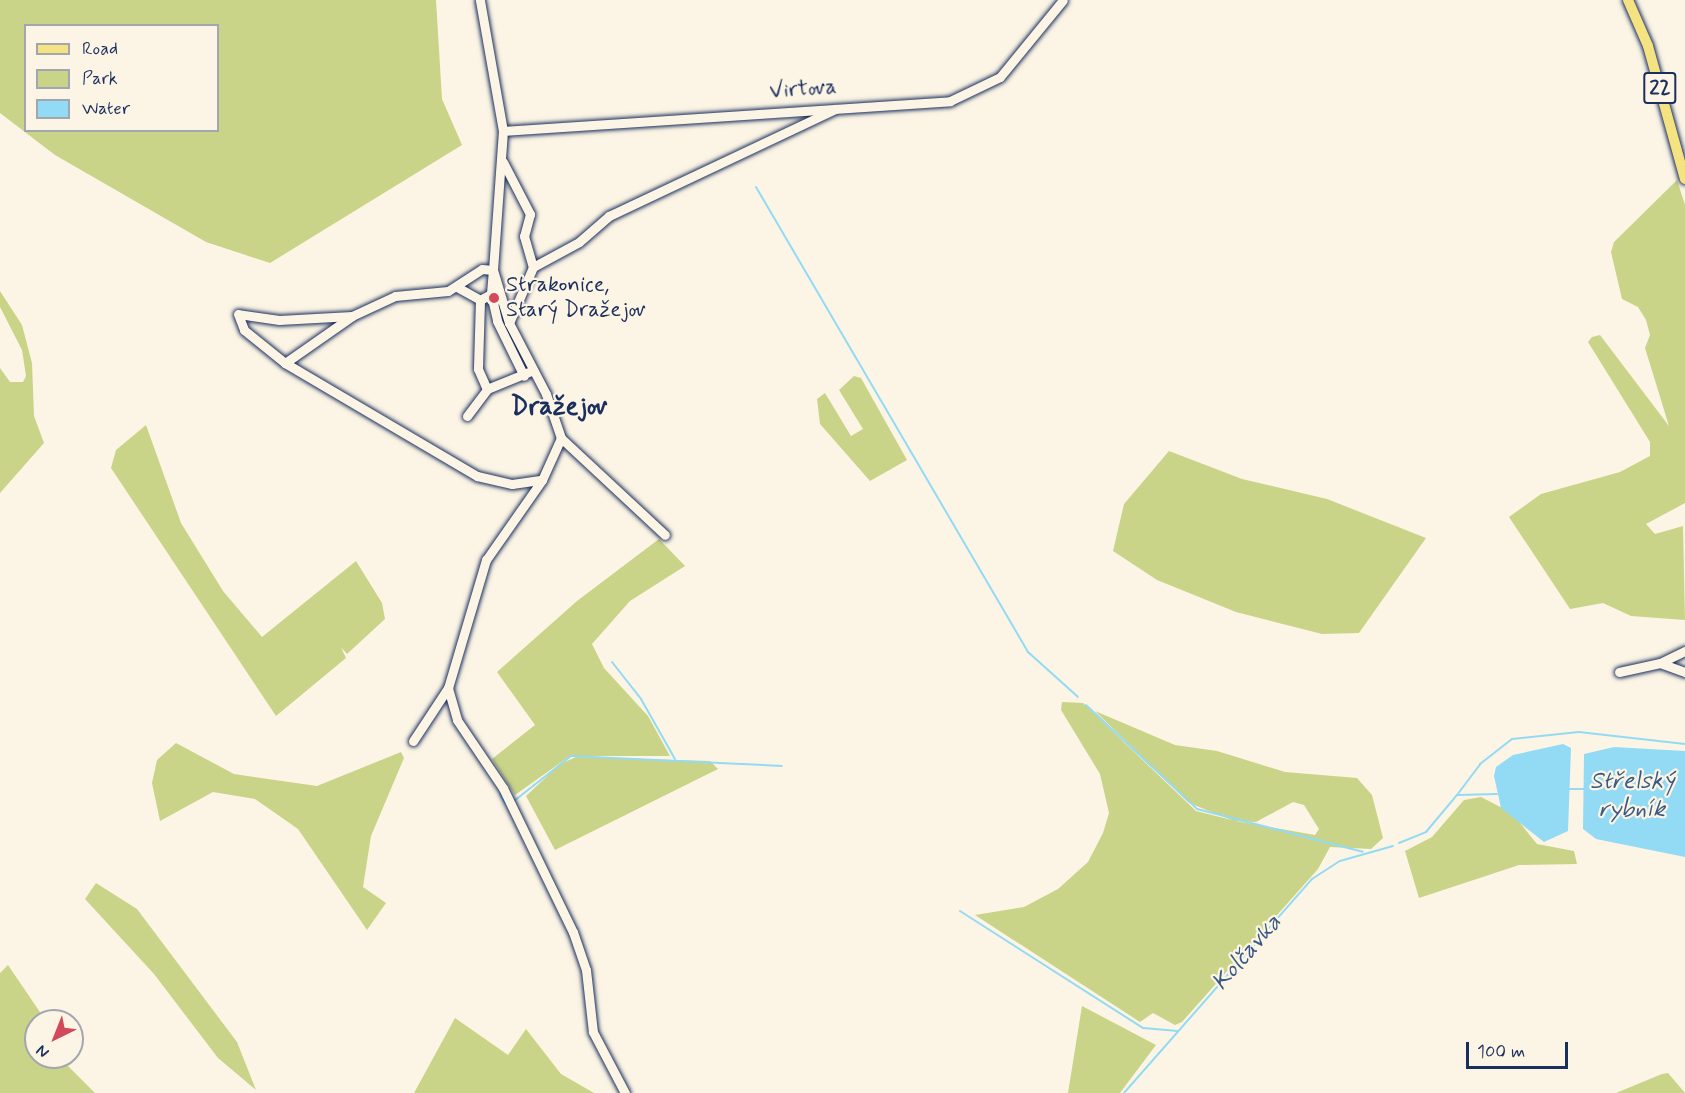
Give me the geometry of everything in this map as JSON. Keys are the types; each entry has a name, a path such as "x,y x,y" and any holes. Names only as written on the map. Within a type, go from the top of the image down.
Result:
{"main road":[{"name":"22","path":"1628,0 1648,46 1685,179"}],"street":[{"path":"480,0 503,131 503,162 491,294 496,321 528,374 561,438 666,535"},
{"name":"Virtova","path":"503,131 840,107 924,105 987,87 1029,47 1063,0"},
{"path":"508,323 533,267 579,242 609,216 840,107"},
{"path":"503,162 526,200 530,214 524,236 533,267"},
{"path":"285,363 352,316 395,296 457,287 471,274 493,270"},
{"path":"493,270 508,323 528,374"},
{"path":"457,287 480,300"},
{"path":"480,300 491,294"},
{"path":"480,300 478,369 486,389"},
{"path":"352,316 279,320 238,314 244,330 285,363 477,476 525,484 542,480"},
{"path":"467,416 486,389 528,374"},
{"path":"413,741 448,688 486,560 542,480 561,438"},
{"path":"525,484 528,499"},
{"path":"1619,672 1660,663 1685,651"},
{"path":"1660,663 1685,672"},
{"path":"448,688 457,720 504,788 573,932 586,970 594,1032 625,1093"}],"green space":[{"path":"0,0 436,0 442,99 462,145 270,263 206,242 55,155 25,132 219,132 219,24 24,24 24,131 0,113"},
{"path":"1677,180 1685,205 1685,503 1646,524 1655,534 1683,526 1685,620 1631,616 1603,603 1570,609 1509,517 1541,494 1620,472 1650,456 1650,442 1588,342 1592,337 1600,335 1669,426 1645,348 1650,335 1646,320 1638,307 1622,299 1611,252 1614,242"},
{"path":"0,291 22,325 32,363 34,416 44,443 0,493 0,368 10,382 23,382 26,376 22,350 0,307"},
{"path":"854,376 861,378 907,460 870,481 820,424 817,399 825,393 851,436 863,429 839,390"},
{"path":"146,425 181,523 223,591 262,637 356,561 382,603 385,619 347,654 341,647 346,658 276,716 111,468 116,450"},
{"path":"1169,451 1242,479 1327,499 1426,538 1359,633 1322,634 1236,612 1157,580 1113,551 1124,504"},
{"path":"659,539 685,566 630,601 592,644 604,668 648,716 670,756 570,756 515,795 492,759 535,725 497,672 577,601"},
{"path":"1062,702 1083,703 1196,811 1232,820 1189,803 1095,711 1175,745 1217,751 1285,772 1357,778 1372,795 1383,838 1371,849 1330,847 1318,869 1182,1022 1175,1025 1153,1013 1140,1022 975,915 1024,907 1058,889 1088,862 1103,833 1109,813 1100,774 1061,710","holes":["1293,802 1304,805 1319,829 1315,835 1236,821 1256,822"]},
{"path":"176,743 234,774 317,786 401,752 404,758 371,836 363,887 386,903 367,930 298,829 255,799 213,792 160,821 152,783 157,760"},
{"path":"576,757 710,761 718,769 555,850 526,796 560,764"},
{"path":"1481,797 1512,813 1537,844 1574,851 1577,864 1519,865 1419,898 1405,851 1432,837 1464,800"},
{"path":"96,883 137,909 237,1042 256,1090 218,1058 154,974 85,899"},
{"path":"8,965 38,1009 24,1009 24,1069 71,1069 95,1093 0,1093 0,973"},
{"path":"1082,1006 1156,1045 1120,1093 1068,1093"},
{"path":"455,1018 508,1055 526,1029 561,1074 594,1093 414,1093"},
{"path":"1668,1073 1685,1093 1616,1093 1662,1074"}],"water":[{"path":"1563,744 1571,748 1568,831 1544,842 1501,808 1494,776 1496,767 1513,755"},
{"name":"Střelský rybník","path":"1614,747 1685,751 1685,857 1596,839 1583,829 1584,754"}],"waterway":[{"path":"756,187 1028,652 1078,697"},
{"path":"612,662 641,699 675,759"},
{"path":"1086,705 1197,809 1363,852"},
{"path":"1457,795 1480,764 1512,739 1579,732 1685,744"},
{"path":"514,801 571,756 782,766"},
{"name":"Kolčavka","path":"1568,789 1584,789"},
{"path":"500,794 505,803"},
{"name":"Kolčavka","path":"1399,843 1426,832 1457,795 1497,794"},
{"name":"Kolčavka","path":"1124,1093 1312,879 1340,861 1393,846"},
{"path":"960,911 1143,1028 1178,1031"}],"place":[{"name":"Strakonice, Starý Dražejov","path":"494,298"}],"district":[{"name":"Dražejov","path":"559,408"}]}
